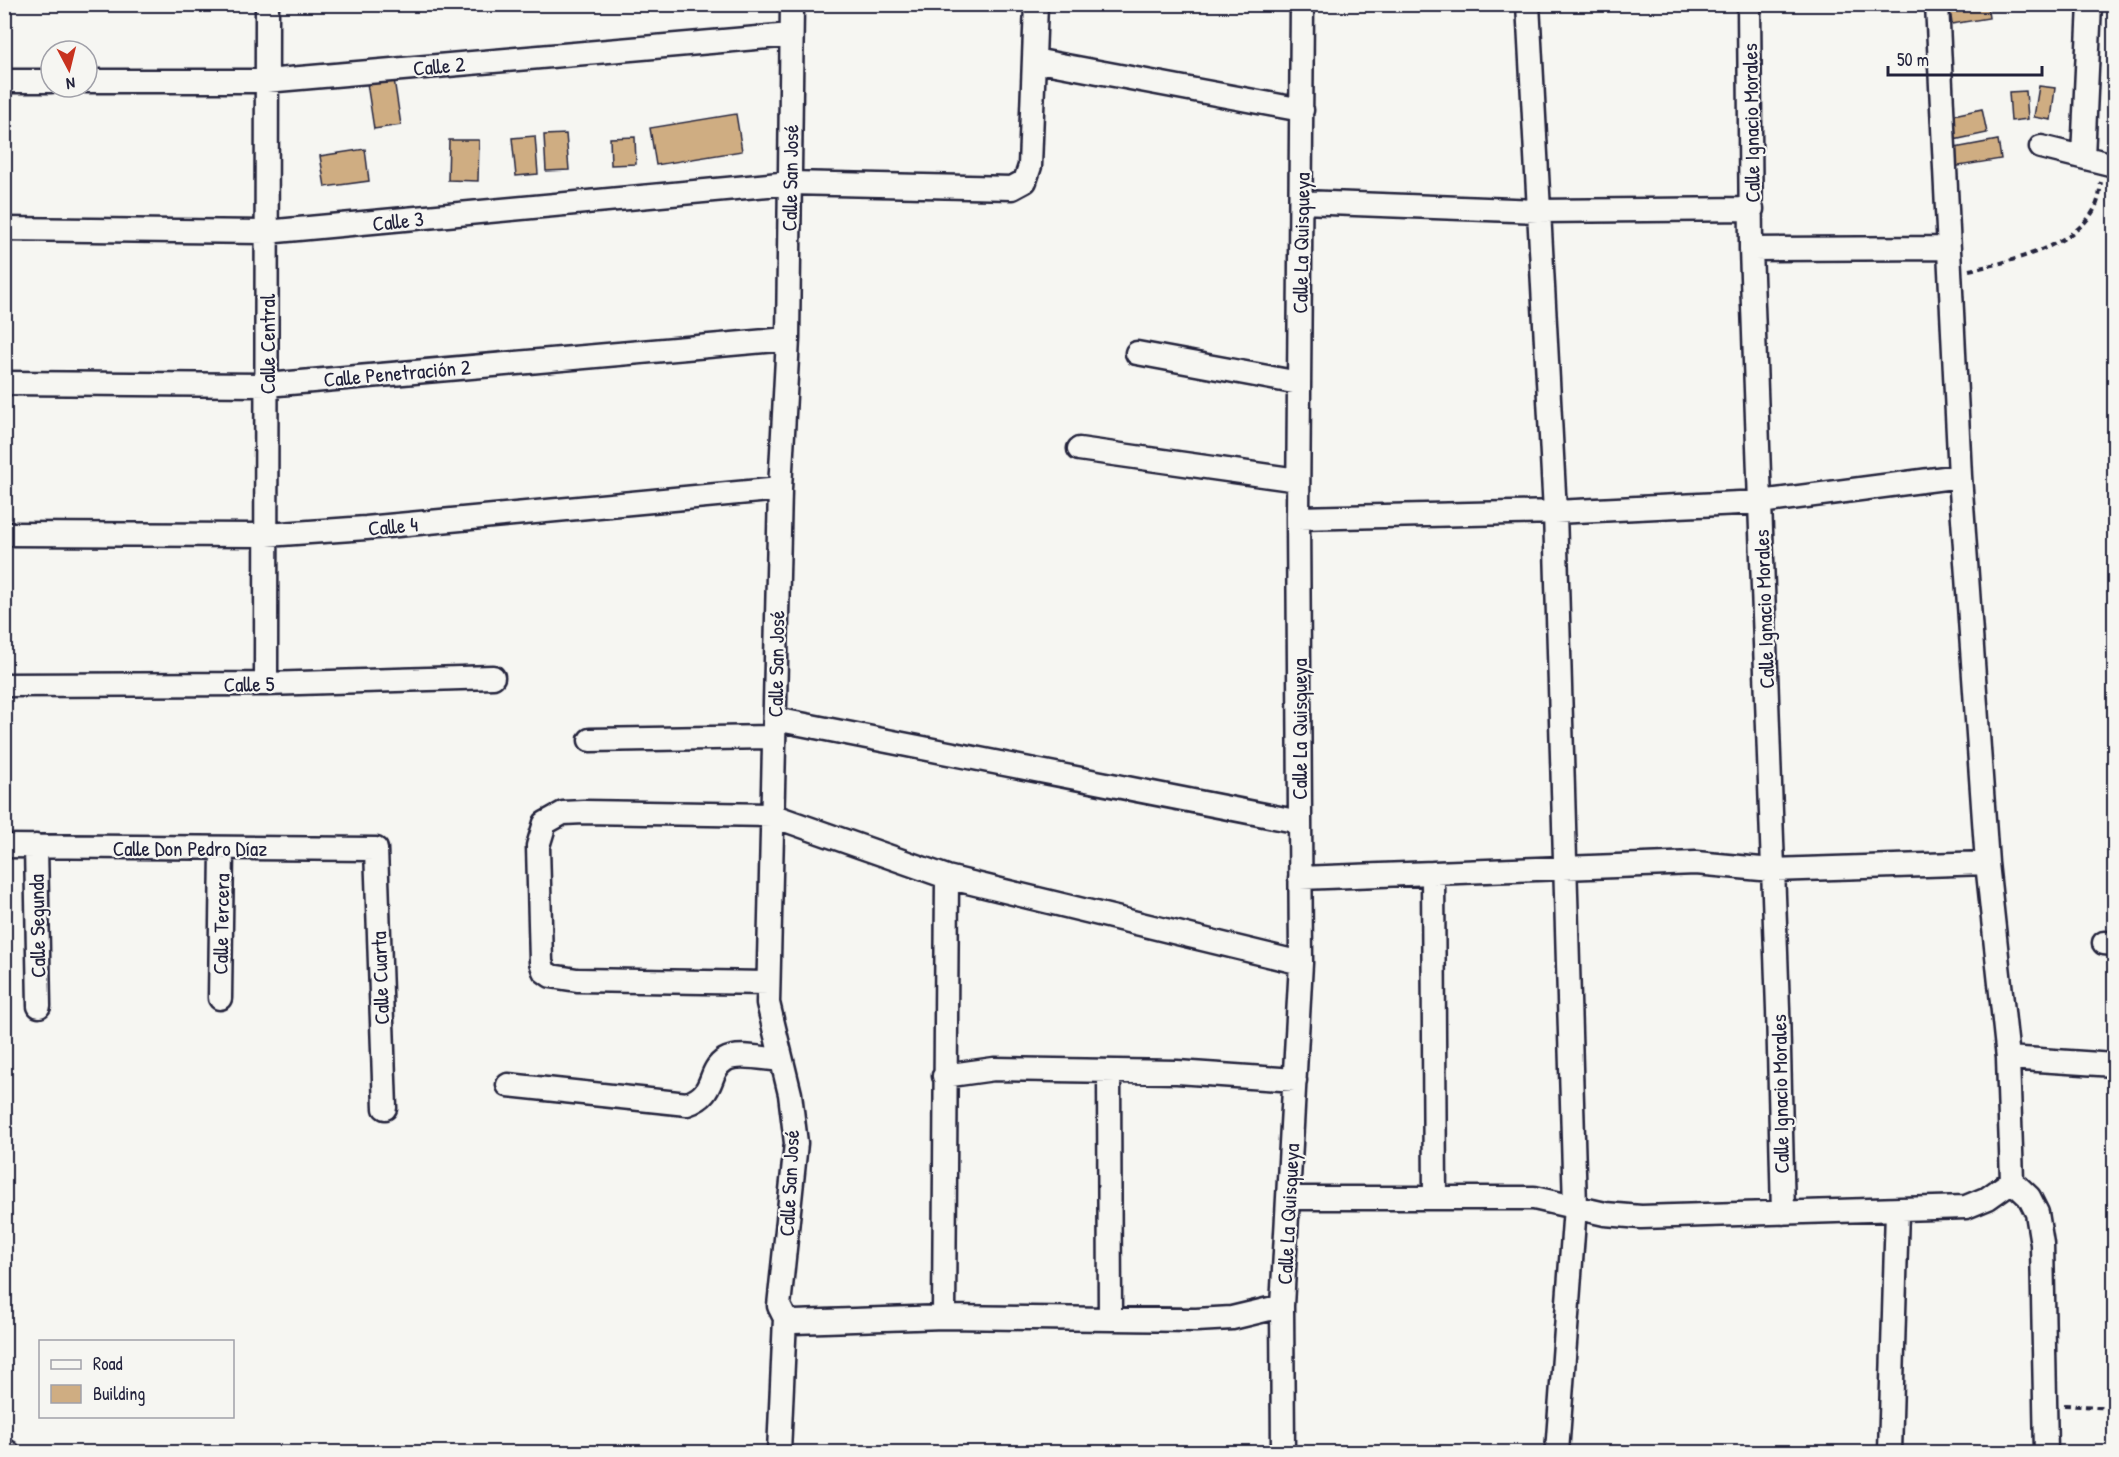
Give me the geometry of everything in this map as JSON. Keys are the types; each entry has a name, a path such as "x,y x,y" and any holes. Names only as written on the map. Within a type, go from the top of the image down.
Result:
{"street":[{"name":"Calle Central","path":"266,684 267,4"},
{"name":"Calle San José","path":"778,1452 785,1318 779,1306 796,1143 790,1094 768,1003 780,489 788,339 792,4"},
{"name":"Calle 3","path":"4,229 266,232 790,183 1012,188 1025,181 1030,166 1036,4"},
{"name":"Calle La Quisqueya","path":"1283,1452 1282,1306 1301,963 1298,480 1302,4"},
{"path":"1528,4 1555,512 1575,1207 1557,1452"},
{"name":"Calle Ignacio Morales","path":"1749,4 1751,249 1783,1213"},
{"path":"1937,4 1960,476 1987,863 2008,1058 2012,1181 2029,1197 2037,1213 2042,1244 2047,1404 2046,1452"},
{"path":"2041,147 2100,162 2090,4"},
{"name":"Calle 2","path":"99,81 266,81 791,35"},
{"path":"1034,60 1302,110"},
{"path":"4,81 39,81"},
{"path":"1302,202 1538,211 1752,209"},
{"path":"1751,249 1949,248"},
{"name":"Calle Penetración 2","path":"4,384 267,385 788,339"},
{"path":"1137,353 1299,383"},
{"path":"1078,449 1298,480"},
{"path":"1298,518 1555,512 1760,502 1960,476"},
{"name":"Calle 4","path":"4,534 267,535 366,528 780,489"},
{"name":"Calle 5","path":"4,685 266,684 493,677"},
{"path":"590,740 775,728 1300,822"},
{"path":"768,983 578,980 551,976 544,971 539,948 538,846 545,824 553,817 563,813 771,815 947,877 1301,963"},
{"name":"Calle Don Pedro Díaz","path":"4,846 376,849"},
{"name":"Calle Segunda","path":"36,846 39,1006"},
{"name":"Calle Tercera","path":"220,998 222,849"},
{"name":"Calle Cuarta","path":"376,849 385,1108"},
{"path":"1300,878 1696,863 1772,870 1987,863"},
{"path":"1433,873 1435,1198"},
{"path":"944,1317 947,877"},
{"path":"508,1085 687,1104 699,1100 707,1090 718,1066 725,1060 734,1058 780,1060"},
{"path":"2008,1058 2115,1065"},
{"path":"944,1076 994,1069 1177,1072 1295,1080"},
{"path":"1109,1071 1110,1319"},
{"path":"1289,1198 1534,1198 1605,1214 1641,1217 1966,1207 1988,1198 2012,1181"},
{"path":"1890,1452 1897,1210"},
{"path":"785,1318 794,1322 944,1317 1232,1318 1282,1306"}],"path":[{"path":"1950,274 2013,262 2062,239 2086,220 2098,202 2100,162"},
{"path":"2047,1404 2115,1408"}],"building":[{"path":"1987,4 1989,18 1952,24 1950,9"},
{"path":"394,79 401,125 374,129 367,83"},
{"path":"2039,86 2055,88 2051,120 2034,117"},
{"path":"2026,91 2028,119 2011,121 2009,92"},
{"path":"1982,109 1987,133 1949,141 1944,117"},
{"path":"736,114 742,151 656,165 650,128"},
{"path":"566,134 569,170 546,171 544,135"},
{"path":"535,136 538,174 516,176 512,138"},
{"path":"635,137 636,164 611,165 610,138"},
{"path":"449,140 479,140 478,181 448,180"},
{"path":"1998,140 2001,159 1953,167 1949,149"},
{"path":"365,149 369,181 325,187 320,156"}]}
